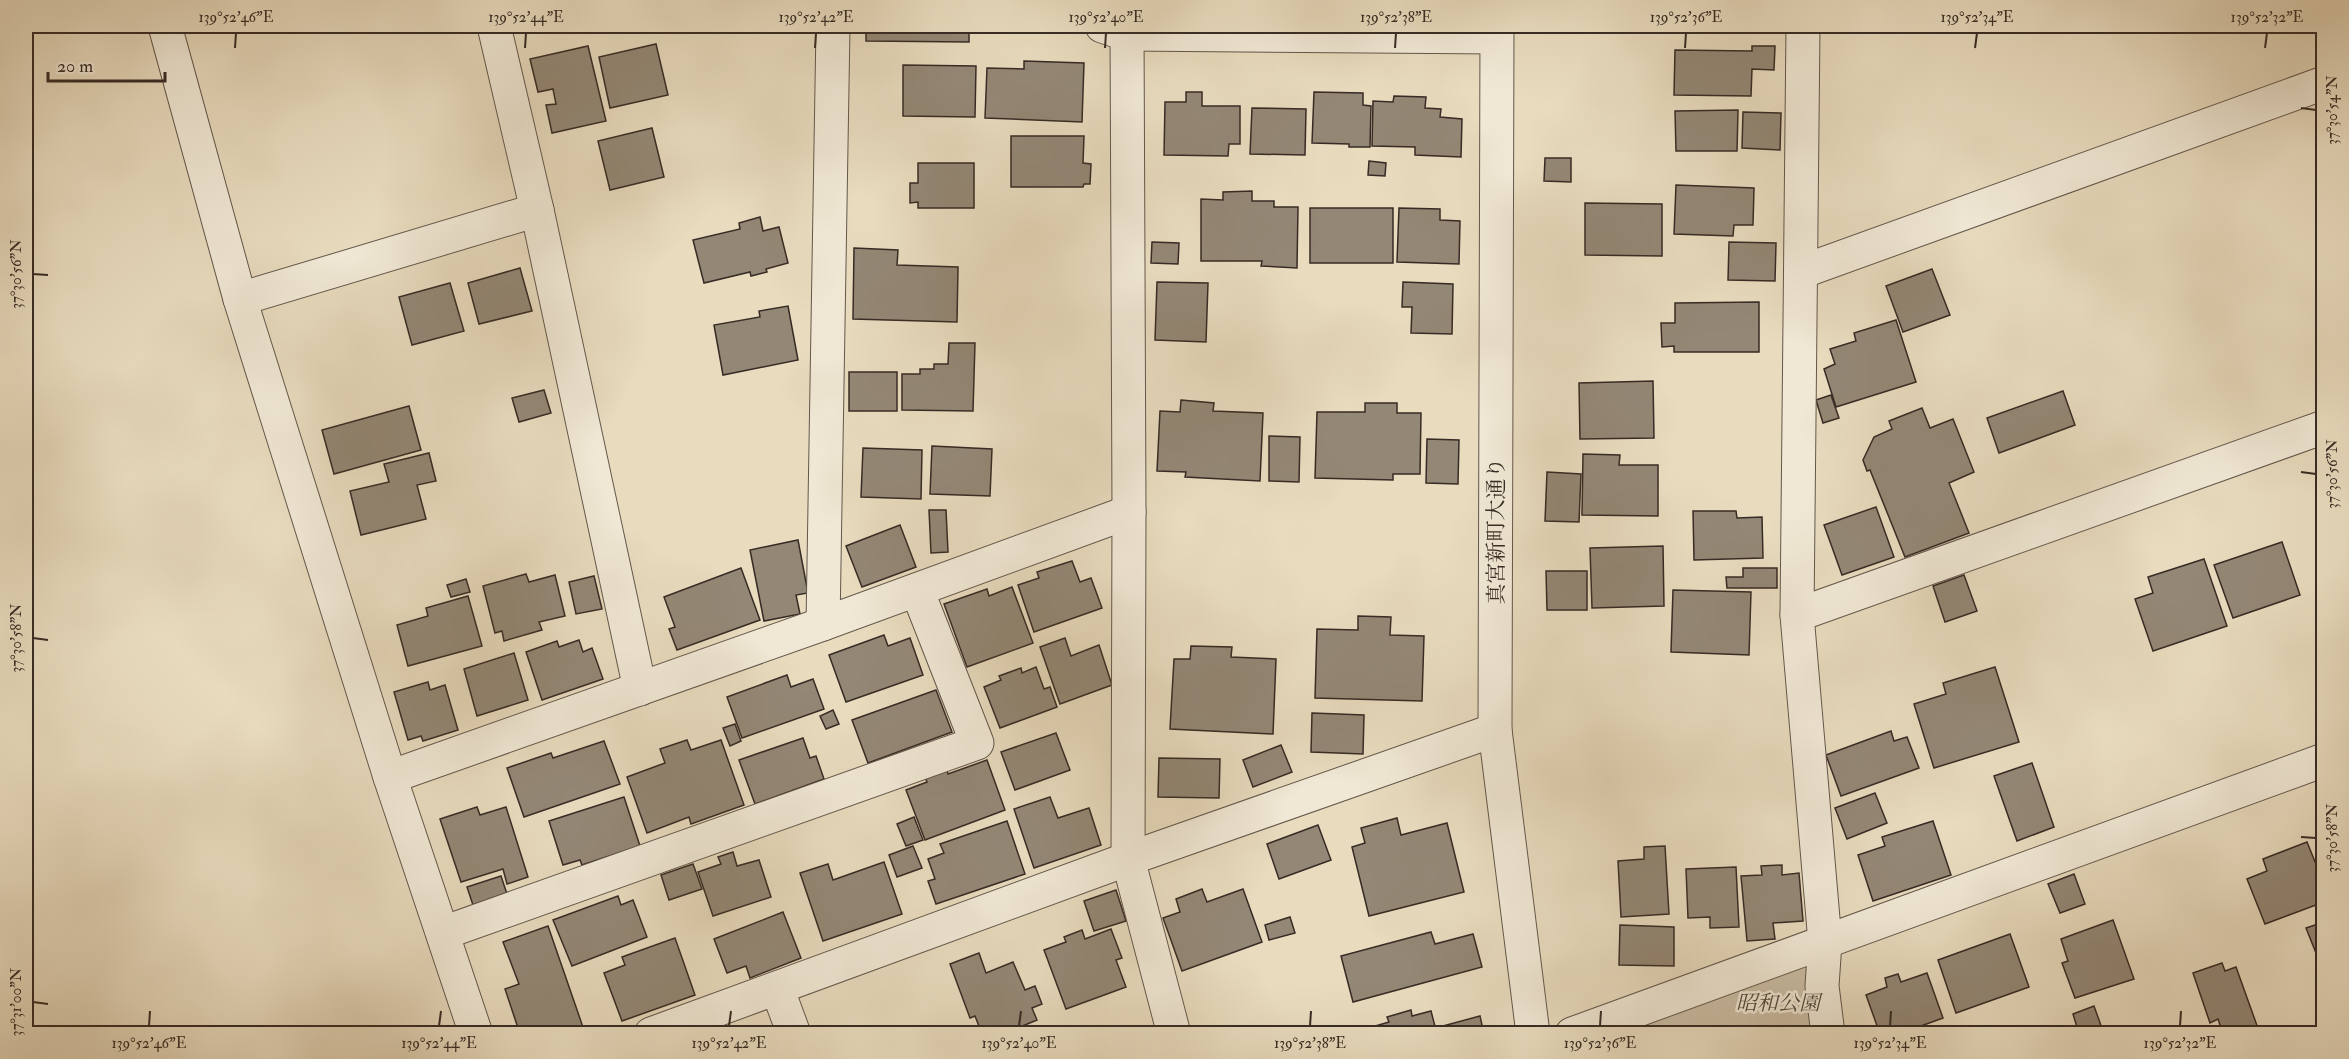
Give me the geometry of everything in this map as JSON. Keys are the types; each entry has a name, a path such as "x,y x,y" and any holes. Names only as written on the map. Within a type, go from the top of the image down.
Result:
{"street":[{"path":"165,26 240,299 390,777 476,1034"},
{"path":"494,26 537,210 640,689"},
{"path":"823,624 833,26"},
{"path":"1803,26 1797,615 1824,942 1822,986 1828,1034"},
{"path":"1174,1034 1128,859 1129,512 1118,28 1496,31"},
{"name":"真宮新町大通り","path":"1496,31 1495,730 1533,1034"},
{"path":"1801,272 2324,83"},
{"path":"240,299 537,210"},
{"path":"1797,615 2324,426"},
{"path":"390,777 823,624 1129,512"},
{"path":"443,933 977,743 917,590"},
{"path":"651,1034 1128,859 1495,730"},
{"path":"1572,1034 2324,760"},
{"path":"777,988 794,1034"}],"green space":[{"name":"昭和公園","path":"1814,958 1816,1033 1602,1034"}],"building":[{"path":"866,26 969,26 969,42 866,41"},
{"path":"656,44 668,95 610,108 599,57"},
{"path":"588,46 606,121 552,133 546,105 556,104 553,89 538,92 530,59"},
{"path":"1752,46 1775,46 1774,70 1752,69 1751,96 1674,95 1675,50 1752,51"},
{"path":"1024,61 1084,63 1082,122 985,118 987,68 1024,69"},
{"path":"903,65 976,66 975,117 903,116"},
{"path":"1186,92 1202,92 1202,106 1240,106 1240,144 1229,144 1228,156 1164,155 1165,102 1186,102"},
{"path":"1314,92 1363,93 1363,105 1371,106 1370,147 1312,143"},
{"path":"1394,96 1426,97 1425,108 1441,109 1440,117 1462,119 1461,157 1415,155 1415,147 1372,146 1373,101 1393,102"},
{"path":"1252,108 1306,109 1305,155 1250,154"},
{"path":"1738,110 1737,151 1676,151 1675,111"},
{"path":"1743,112 1781,113 1780,150 1742,148"},
{"path":"652,128 664,177 610,190 598,141"},
{"path":"1011,136 1084,136 1083,163 1091,164 1090,184 1084,184 1083,187 1011,187"},
{"path":"1545,158 1571,158 1571,182 1544,181"},
{"path":"1369,161 1386,163 1385,176 1368,175"},
{"path":"918,163 974,163 974,208 918,208 918,202 910,203 910,183 918,183"},
{"path":"1676,185 1754,188 1753,225 1734,225 1733,236 1674,234"},
{"path":"1252,191 1252,201 1274,201 1274,207 1298,207 1297,268 1261,266 1262,261 1201,261 1201,199 1223,200 1223,192"},
{"path":"1585,203 1662,204 1662,256 1585,255"},
{"path":"1310,208 1393,208 1393,263 1310,263"},
{"path":"1399,208 1440,209 1440,220 1460,221 1459,264 1397,262"},
{"path":"760,217 763,231 779,227 788,263 751,276 750,272 704,283 693,240 740,229 739,223"},
{"path":"1152,242 1179,243 1178,264 1151,263"},
{"path":"1729,242 1776,243 1775,281 1728,280"},
{"path":"854,248 898,250 897,265 958,267 957,322 853,319"},
{"path":"520,268 532,311 479,324 468,283"},
{"path":"1932,269 1950,315 1903,332 1886,286"},
{"path":"1157,282 1208,283 1206,342 1155,340"},
{"path":"1403,282 1453,284 1452,334 1411,333 1412,307 1402,307"},
{"path":"450,283 464,331 412,345 399,297"},
{"path":"1759,302 1759,352 1674,352 1674,346 1662,347 1661,323 1675,323 1675,303"},
{"path":"788,306 798,360 723,375 714,325 760,317 759,311"},
{"path":"1896,320 1916,382 1836,407 1824,369 1835,364 1830,349 1856,341 1854,333"},
{"path":"949,343 975,343 973,411 902,410 902,374 920,374 920,369 934,369 934,364 948,364"},
{"path":"849,372 897,372 897,411 849,411"},
{"path":"1653,381 1654,438 1580,439 1579,383"},
{"path":"544,390 551,413 519,422 512,398"},
{"path":"2063,391 2075,425 1999,453 1987,418"},
{"path":"1831,395 1839,418 1823,423 1816,400"},
{"path":"1181,400 1214,403 1213,411 1263,413 1260,481 1185,477 1186,472 1157,471 1160,411 1180,412"},
{"path":"1365,403 1397,403 1397,413 1421,413 1420,474 1393,474 1393,480 1315,478 1317,412 1365,412"},
{"path":"409,406 421,450 334,474 322,430"},
{"path":"1922,408 1930,428 1953,419 1974,472 1949,483 1969,533 1905,557 1870,470 1867,471 1863,460 1874,437 1892,429 1889,421"},
{"path":"1269,436 1300,437 1299,482 1269,481"},
{"path":"1427,439 1459,440 1458,484 1426,483"},
{"path":"932,446 992,449 990,496 930,494"},
{"path":"863,448 922,450 921,499 861,497"},
{"path":"429,453 436,481 417,485 426,519 361,535 350,491 389,482 384,464"},
{"path":"1583,454 1620,455 1619,465 1658,465 1658,516 1582,515"},
{"path":"1547,472 1581,474 1579,522 1545,521"},
{"path":"1876,507 1894,557 1842,575 1824,525"},
{"path":"929,510 946,510 948,552 931,553"},
{"path":"1693,511 1736,511 1737,518 1762,517 1763,558 1694,560"},
{"path":"900,525 916,567 862,587 846,546"},
{"path":"798,540 808,593 796,595 800,614 764,621 750,550"},
{"path":"2282,542 2300,595 2233,618 2214,565"},
{"path":"1663,546 1664,606 1592,608 1590,548"},
{"path":"2204,559 2227,626 2153,651 2135,599 2153,593 2148,577"},
{"path":"1072,561 1080,582 1091,578 1102,608 1034,632 1018,585 1039,578 1037,572"},
{"path":"741,568 760,620 677,650 669,629 675,627 664,597"},
{"path":"1743,568 1777,568 1777,588 1727,588 1726,577 1743,577"},
{"path":"1546,571 1587,571 1587,610 1547,610"},
{"path":"526,574 529,582 555,575 565,616 539,622 542,630 504,641 502,631 495,633 483,586"},
{"path":"1964,575 1977,611 1945,622 1933,586"},
{"path":"594,576 602,609 576,614 569,582"},
{"path":"466,579 470,592 451,597 447,585"},
{"path":"1012,587 1033,643 967,667 944,604 987,589 989,596"},
{"path":"1673,590 1751,592 1749,655 1671,652"},
{"path":"468,596 482,646 408,666 397,625 428,616 426,608"},
{"path":"1358,616 1391,617 1390,635 1424,636 1422,701 1315,698 1317,629 1358,630"},
{"path":"884,635 888,646 910,638 923,675 846,702 829,655"},
{"path":"1065,638 1071,656 1099,645 1112,685 1060,704 1040,647"},
{"path":"579,640 583,652 592,648 603,679 542,700 526,652 557,641 559,647"},
{"path":"1191,646 1232,647 1231,657 1276,659 1273,734 1170,729 1174,659 1190,659"},
{"path":"514,653 528,700 477,716 464,669"},
{"path":"1036,667 1044,689 1050,687 1057,707 1000,728 984,687 1001,680 999,676 1021,668 1022,673"},
{"path":"1995,667 2019,742 1934,768 1914,704 1946,694 1943,683"},
{"path":"787,675 791,687 813,679 824,709 742,738 727,697"},
{"path":"428,682 430,690 445,685 458,730 423,741 421,736 408,740 394,692"},
{"path":"936,690 952,732 868,763 852,720"},
{"path":"833,710 839,724 826,729 820,716"},
{"path":"1312,713 1364,715 1363,754 1311,752"},
{"path":"735,724 741,741 730,746 723,728"},
{"path":"1891,731 1894,741 1907,737 1919,768 1841,796 1826,755"},
{"path":"1056,733 1070,770 1015,790 1001,752"},
{"path":"803,738 810,758 816,756 824,779 755,804 739,760"},
{"path":"687,740 691,750 721,740 744,805 691,824 689,817 647,833 627,777 665,763 660,749"},
{"path":"604,741 620,784 524,817 507,768 551,753 553,758"},
{"path":"1281,745 1292,772 1253,787 1243,760"},
{"path":"1159,758 1220,759 1219,798 1158,797"},
{"path":"987,760 1005,810 925,840 906,790 927,782 924,775 946,767 948,774"},
{"path":"2032,763 2054,827 2017,841 1994,776"},
{"path":"1875,793 1887,823 1847,839 1835,808"},
{"path":"624,797 640,846 582,865 580,860 563,865 549,821"},
{"path":"1050,797 1058,818 1089,808 1101,845 1034,868 1014,809"},
{"path":"477,807 480,815 506,807 528,877 507,884 503,869 461,882 440,819"},
{"path":"914,817 923,840 906,846 897,824"},
{"path":"1397,818 1401,835 1447,823 1464,892 1369,916 1352,847 1365,843 1361,828"},
{"path":"1007,821 1025,874 936,904 928,881 935,879 928,859 944,853 940,844"},
{"path":"1933,821 1951,875 1873,901 1858,855 1885,846 1882,837"},
{"path":"1318,825 1331,860 1279,879 1267,844"},
{"path":"2307,842 2324,884 2324,902 2265,924 2247,879 2267,871 2263,859"},
{"path":"913,846 922,868 897,877 889,855"},
{"path":"1665,846 1669,914 1621,917 1618,861 1644,859 1644,847"},
{"path":"733,852 737,866 759,860 771,897 713,916 698,872 721,864 718,857"},
{"path":"884,862 902,914 823,941 800,873 828,864 833,880"},
{"path":"693,864 702,889 669,900 661,875"},
{"path":"1782,865 1782,875 1799,873 1803,921 1773,923 1775,939 1747,941 1741,876 1762,875 1761,866"},
{"path":"1736,867 1739,927 1710,928 1710,917 1688,918 1686,869"},
{"path":"2074,874 2085,904 2060,913 2048,884"},
{"path":"501,876 507,894 473,905 467,887"},
{"path":"1202,889 1207,902 1243,889 1262,942 1182,971 1163,918 1180,912 1176,899"},
{"path":"1116,890 1126,921 1094,931 1084,901"},
{"path":"618,896 621,905 633,900 647,937 572,966 553,920"},
{"path":"783,912 801,958 750,978 746,966 727,973 714,939"},
{"path":"1290,917 1295,933 1269,940 1265,925"},
{"path":"2113,920 2134,979 2075,998 2062,963 2068,961 2061,939"},
{"path":"2324,922 2324,950 2316,953 2306,928"},
{"path":"1620,925 1674,927 1674,966 1619,965"},
{"path":"548,926 585,1033 583,1034 520,1034 505,989 519,984 503,942"},
{"path":"1111,929 1122,958 1116,960 1126,987 1066,1009 1044,950 1066,942 1064,937 1082,930 1085,939"},
{"path":"1431,932 1435,944 1473,934 1482,967 1353,1002 1341,956"},
{"path":"2010,934 2029,987 1956,1013 1938,960"},
{"path":"675,938 695,995 622,1021 604,973 625,965 622,957"},
{"path":"979,953 986,973 1013,962 1025,990 1035,986 1042,1004 1032,1008 1037,1020 1003,1034 982,1034 975,1016 970,1018 950,964"},
{"path":"2222,963 2225,971 2236,967 2260,1034 2223,1034 2218,1019 2210,1023 2193,973"},
{"path":"1927,973 1943,1018 1899,1034 1880,1034 1866,995 1887,987 1885,978 1898,974 1901,982"},
{"path":"2094,1006 2104,1034 2079,1034 2073,1014"},
{"path":"1411,1010 1412,1016 1431,1011 1437,1034 1348,1034 1389,1022 1387,1017"},
{"path":"1480,1016 1484,1034 1441,1034 1439,1027"},
{"path":"1150,1028 1152,1034 1137,1034"}]}
